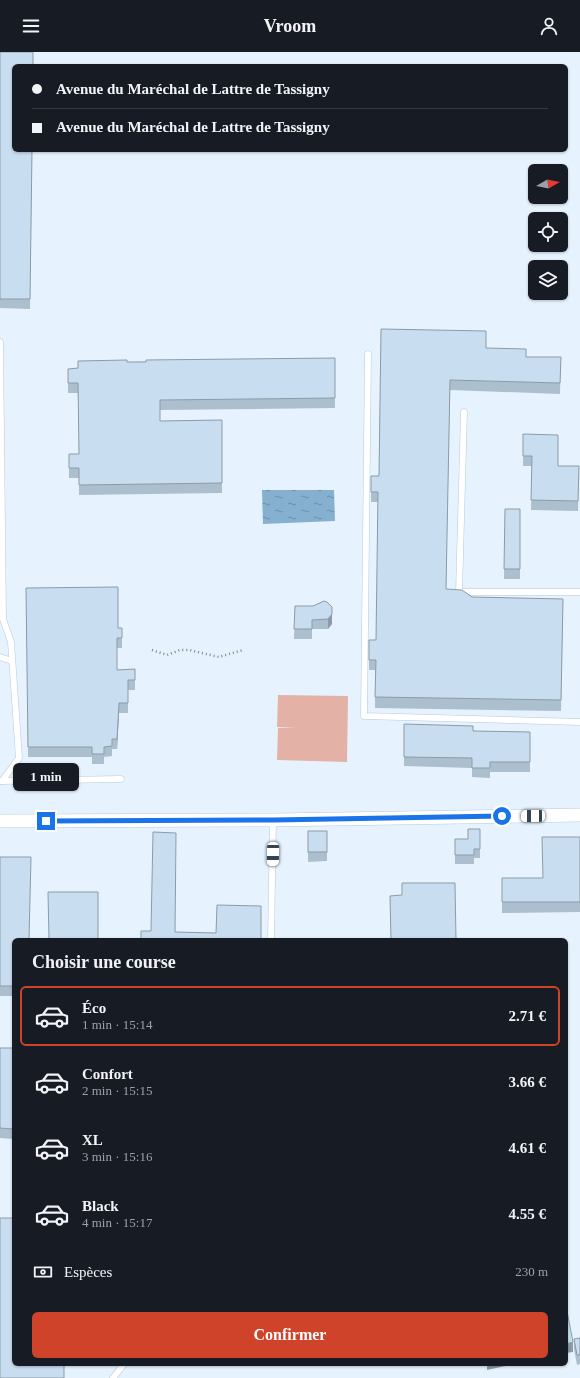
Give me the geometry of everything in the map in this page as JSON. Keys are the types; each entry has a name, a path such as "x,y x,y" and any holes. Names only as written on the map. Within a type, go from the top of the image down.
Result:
{"street":[{"path":"0,821 274,820 580,815"}],"lane":[{"path":"0,342 3,628 11,642 19,758 1,781"},
{"path":"368,354 364,716 580,722"},
{"path":"464,412 460,592 580,592"},
{"path":"0,657 12,661"},
{"path":"1,781 120,780"},
{"path":"271,938 274,820"},
{"path":"113,1378 122,1366"}],"path":[{"path":"152,650 167,655 180,650 189,650 219,657 243,650"}],"shaded area":[{"path":"278,695 348,696 347,762 277,760 278,728 295,728 277,727"}],"water":[{"path":"262,490 334,490 335,521 263,524"}],"building":[{"path":"0,52 33,52 33,64 12,64 12,152 32,152 30,299 0,299"},
{"path":"381,329 486,331 486,348 526,349 526,357 561,357 560,383 450,380 446,589 462,590 472,597 563,599 561,700 375,697 376,660 369,660 369,640 376,640 378,492 371,492 371,476 379,476"},
{"path":"335,358 335,398 160,400 160,421 222,420 222,483 79,485 79,468 69,468 69,454 79,454 78,383 68,383 68,369 78,368 78,361 127,360 127,362 146,362 146,360"},
{"path":"523,434 558,435 558,466 579,466 578,501 531,500 532,456 523,456"},
{"path":"505,509 520,509 520,569 504,569"},
{"path":"118,587 118,628 122,628 122,638 117,638 117,670 135,669 135,680 128,680 128,703 119,703 117,739 112,739 112,746 104,747 104,754 92,754 92,747 28,747 26,588"},
{"path":"324,601 332,607 332,614 328,619 312,620 312,629 294,629 295,606 313,606"},
{"path":"404,724 473,726 473,731 530,732 530,762 490,762 490,768 472,768 472,758 404,757"},
{"path":"468,829 480,829 480,849 474,849 474,855 455,855 455,839 468,839"},
{"path":"308,831 327,831 327,852 308,852"},
{"path":"153,832 176,833 175,932 216,933 217,905 261,906 261,938 141,938 141,931 151,931"},
{"path":"542,837 580,837 580,902 502,902 502,878 543,878"},
{"path":"0,857 31,857 29,938 12,938 12,986 0,986"},
{"path":"402,883 455,883 456,938 391,938 390,896 402,895"},
{"path":"48,892 98,892 98,938 49,938"},
{"path":"0,1048 12,1048 12,1129 0,1128"},
{"path":"0,1218 12,1218 12,1366 64,1366 64,1378 0,1378"},
{"path":"568,1316 573,1342 568,1343"},
{"path":"580,1338 580,1355 577,1355 574,1339"}],"route":[{"path":"46,821 274,820 502,816"}]}
